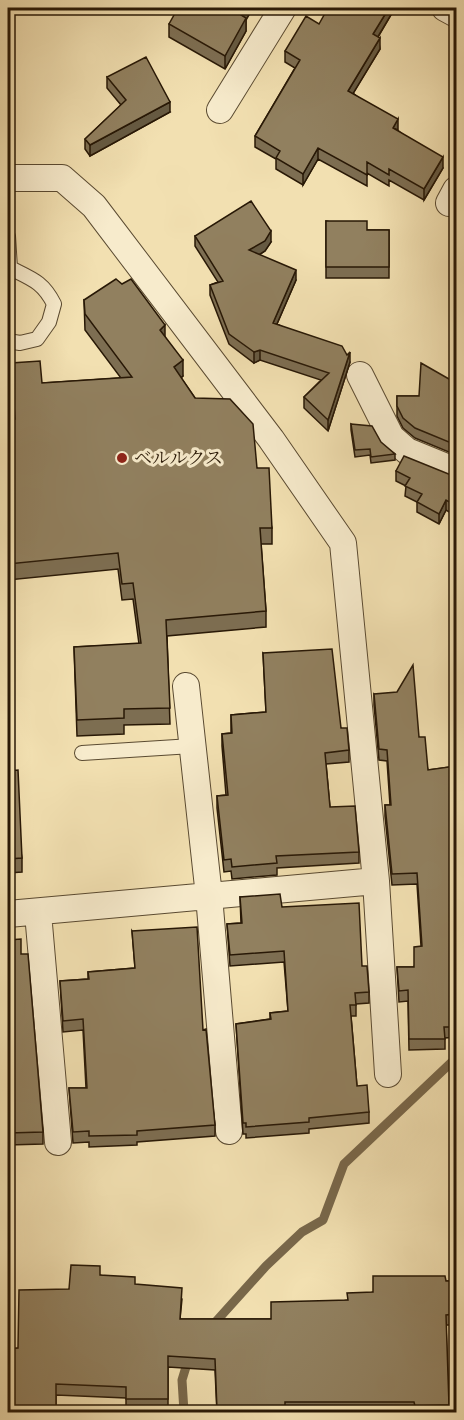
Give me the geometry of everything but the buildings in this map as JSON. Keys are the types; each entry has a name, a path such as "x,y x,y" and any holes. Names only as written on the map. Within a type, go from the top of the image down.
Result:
{"street":[{"path":"220,110 283,8"},
{"path":"445,8 456,14"},
{"path":"8,178 62,177 94,206 271,439 343,543 376,880 388,1074"},
{"path":"360,375 391,437 407,451 456,471"},
{"path":"186,686 209,896 229,1131"},
{"path":"8,914 376,880"},
{"path":"38,912 58,1142"}],"lane":[{"path":"8,236 9,269 38,281 47,289 54,304 49,322 37,339 20,343 8,341"},
{"path":"82,753 192,746"}],"waterway":[{"path":"211,1327 266,1266 302,1232 323,1220 344,1164 456,1058"},
{"path":"184,1412 182,1380 189,1357"}],"place":[{"name":"ベルルクス","path":"122,458"}]}
